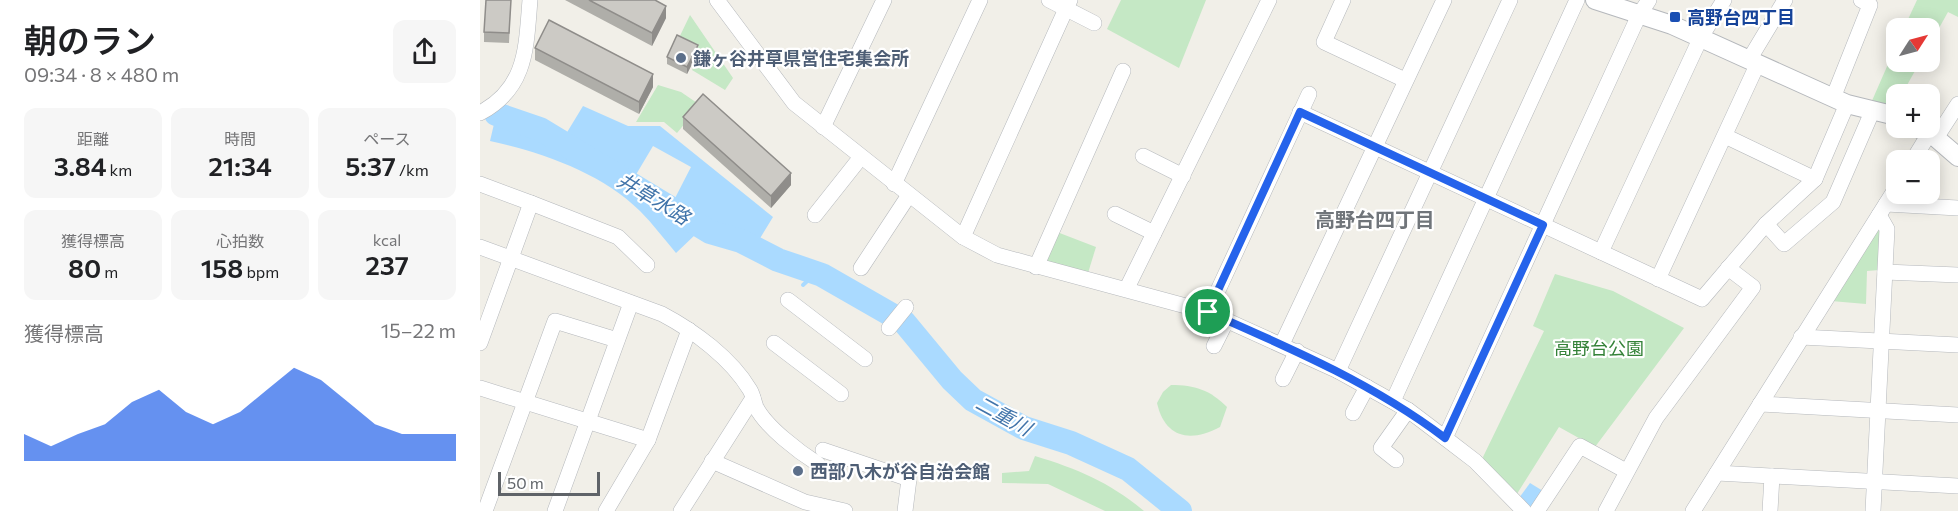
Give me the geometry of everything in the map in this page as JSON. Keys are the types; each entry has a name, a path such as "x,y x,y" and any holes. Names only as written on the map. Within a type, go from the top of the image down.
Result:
{"street":[{"path":"480,113 497,103 514,85 525,51 530,0"},
{"path":"823,127 884,0"},
{"path":"894,184 980,0"},
{"path":"1049,0 1068,4 1094,23"},
{"path":"1128,288 1269,0"},
{"path":"1342,0 1324,42 1405,80"},
{"path":"1282,344 1444,0"},
{"path":"1338,371 1510,0"},
{"path":"1393,401 1577,0"},
{"path":"1595,0 1644,8 1840,101 1886,114"},
{"path":"1600,252 1701,37 1724,0"},
{"path":"1658,279 1725,136 1754,62 1785,0"},
{"path":"1300,112 1702,299 1766,224 1815,179 1870,5 1861,0"},
{"path":"722,2 794,103 963,237 997,255 1036,267 1128,288 1208,312 1338,371 1408,410 1474,461 1524,511"},
{"path":"963,237 1068,4"},
{"path":"1445,438 1644,8"},
{"path":"1036,267 1123,71"},
{"path":"1208,312 1309,94"},
{"path":"1940,123 1956,110"},
{"path":"1766,224 1784,244 1833,202 1872,112"},
{"path":"1725,136 1815,179"},
{"path":"1934,138 1958,157"},
{"path":"1143,156 1182,176"},
{"path":"815,215 861,157"},
{"path":"480,184 618,237 647,265"},
{"path":"861,268 909,195"},
{"path":"480,343 531,203"},
{"path":"1693,511 1886,204"},
{"path":"1882,210 1958,208"},
{"path":"1874,511 1887,229 1882,210"},
{"path":"1115,214 1154,233"},
{"path":"480,247 662,314 689,330 735,371 750,389 761,415 801,453 909,479 905,511"},
{"path":"1606,511 1656,418 1753,287 1728,268"},
{"path":"1885,272 1958,275"},
{"path":"788,300 865,359"},
{"path":"555,511 631,303"},
{"path":"889,328 906,307"},
{"path":"1214,346 1227,320"},
{"path":"485,511 555,321 617,340"},
{"path":"606,511 648,440 689,330"},
{"path":"1801,338 1958,345"},
{"path":"774,343 841,394"},
{"path":"1283,380 1297,351"},
{"path":"1353,413 1366,387"},
{"path":"480,388 648,440"},
{"path":"681,511 753,398"},
{"path":"1760,404 1958,416"},
{"path":"1396,460 1381,448 1408,410"},
{"path":"1537,511 1580,446 1626,471"},
{"path":"712,461 805,502 845,511"},
{"path":"1717,473 1958,486"},
{"path":"1770,511 1772,476"}],"green space":[{"path":"1121,0 1206,0 1179,68 1107,29"},
{"path":"1917,0 1958,0 1958,17 1948,12 1940,26 1940,18 1909,18"},
{"path":"690,15 733,78 725,90 692,70 701,52 678,40"},
{"path":"1886,69 1886,72 1914,72 1908,84 1886,84 1886,105 1871,103"},
{"path":"658,85 681,92 700,105 677,133 664,122 636,122"},
{"path":"1875,230 1881,231 1879,270 1867,271 1866,304 1831,301"},
{"path":"1057,232 1096,247 1088,273 1049,264 1046,258"},
{"name":"高野台公園","path":"1555,274 1613,291 1684,328 1595,447 1559,427 1515,497 1485,465 1483,457 1544,331 1533,326"},
{"path":"1171,385 1202,390 1221,401 1227,407 1220,427 1199,435 1189,436 1180,434 1166,424 1157,403 1163,392"},
{"path":"1035,456 1065,466 1105,484 1144,511 1105,511 1048,484 1002,483 1002,473 1029,471"}],"water":[{"path":"583,106 628,126 660,126 773,217 759,240 743,232 716,224 673,202 691,167 653,146 634,178 566,134"},
{"path":"494,124 540,139 696,234 676,253 640,211 608,186 550,158 490,141"},
{"path":"1530,483 1543,491 1535,506 1527,507 1519,498"}],"building":[{"path":"486,0 511,0 509,33 484,32"},
{"path":"589,0 655,0 666,6 652,33"},
{"path":"549,20 653,74 639,102 535,48"},
{"path":"677,35 698,45 687,67 667,57"},
{"path":"703,94 791,173 771,196 683,117"}],"waterway":[{"name":"二重川","path":"496,114 540,129 710,232 741,241 778,260 822,275 904,322 952,380 973,400 1024,428 1071,443 1128,469 1180,511"},
{"path":"803,285 816,273"}],"place":[{"name":"高野台四丁目","path":"1675,17"},
{"name":"鎌ヶ谷井草県営住宅集会所","path":"681,58"},
{"name":"西部八木が谷自治会館","path":"798,471"}],"district":[{"name":"高野台四丁目","path":"1375,219"}],"route":[{"path":"1300,112 1543,225 1445,438 1408,410 1338,371 1208,312 1300,112"}],"water label":[{"name":"井草水路","path":"654,198"}]}
